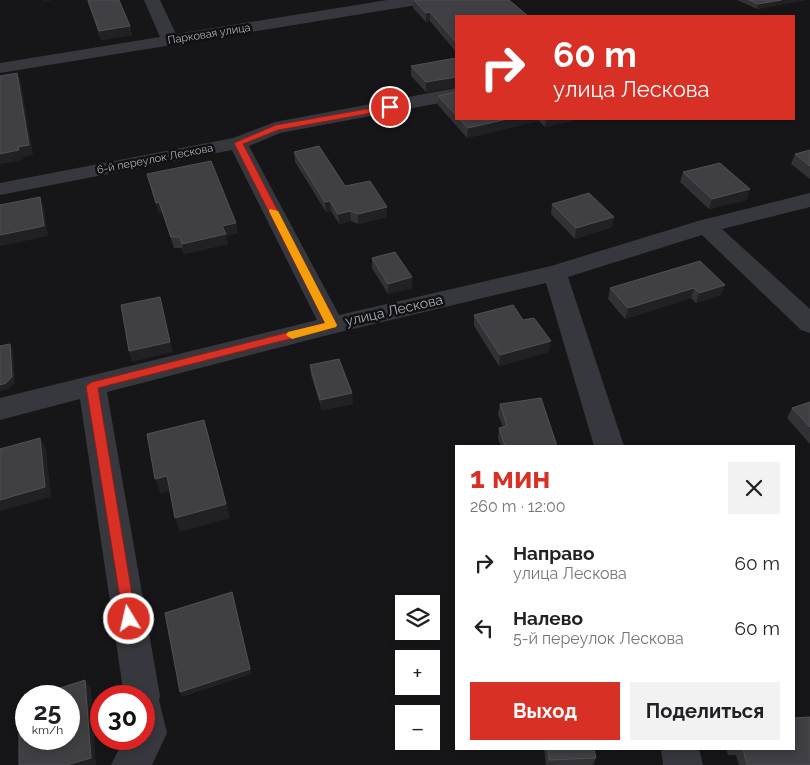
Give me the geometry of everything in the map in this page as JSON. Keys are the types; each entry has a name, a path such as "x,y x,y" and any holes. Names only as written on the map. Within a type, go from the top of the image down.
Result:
{"street":[{"path":"152,0 170,41"},
{"name":"Парковая улица","path":"0,68 417,0"},
{"name":"6-й переулок Лескова","path":"0,189 238,143 276,128 455,94"},
{"path":"238,143 332,325"},
{"name":"улица Лескова","path":"0,409 332,325 555,273 706,226 810,200"},
{"path":"706,226 810,324"},
{"path":"555,273 609,445"},
{"path":"92,386 140,685"},
{"path":"131,765 139,750"},
{"path":"680,750 683,765"}],"building":[{"path":"88,0 119,0 130,26 99,31"},
{"path":"414,0 509,0 527,15 455,15 455,41 430,12 426,13"},
{"path":"749,0 781,0 758,4"},
{"path":"455,58 455,77 426,82 411,66"},
{"path":"17,73 29,145 18,147 19,150 0,154 0,76"},
{"path":"455,92 455,114 438,96"},
{"path":"460,120 503,120 468,128"},
{"path":"319,146 345,186 370,181 387,207 358,214 350,211 338,214 330,201 325,202 294,152"},
{"path":"810,150 810,166 795,154"},
{"path":"211,161 236,223 222,226 226,234 182,244 180,237 171,237 159,202 156,203 147,174"},
{"path":"720,163 750,189 712,199 683,172"},
{"path":"589,193 614,217 576,228 552,204"},
{"path":"40,197 44,226 0,235 0,205"},
{"path":"395,252 412,277 388,284 372,258"},
{"path":"700,261 725,285 699,293 694,288 628,308 610,288"},
{"path":"160,297 170,342 129,351 121,305"},
{"path":"513,305 523,320 534,318 551,341 500,355 474,315"},
{"path":"10,344 12,377 6,383 0,385 0,346"},
{"path":"339,359 352,393 320,400 310,365"},
{"path":"541,398 557,445 505,445 499,428 507,426 500,404"},
{"path":"810,402 810,427 792,408"},
{"path":"204,420 226,504 175,518 167,476 155,479 147,434"},
{"path":"40,438 45,487 0,500 0,449"},
{"path":"232,592 250,669 180,692 165,613"},
{"path":"85,680 91,758 67,765 19,765 19,750 80,750 80,685 69,685"},
{"path":"810,717 810,765 747,765 743,750 795,750 795,718"},
{"path":"548,750 594,750 596,758 549,760"}],"slow traffic":[{"path":"273,211 332,325 292,335"}],"route":[{"path":"129,619 92,386 332,325 238,143 276,128 390,107"}]}
